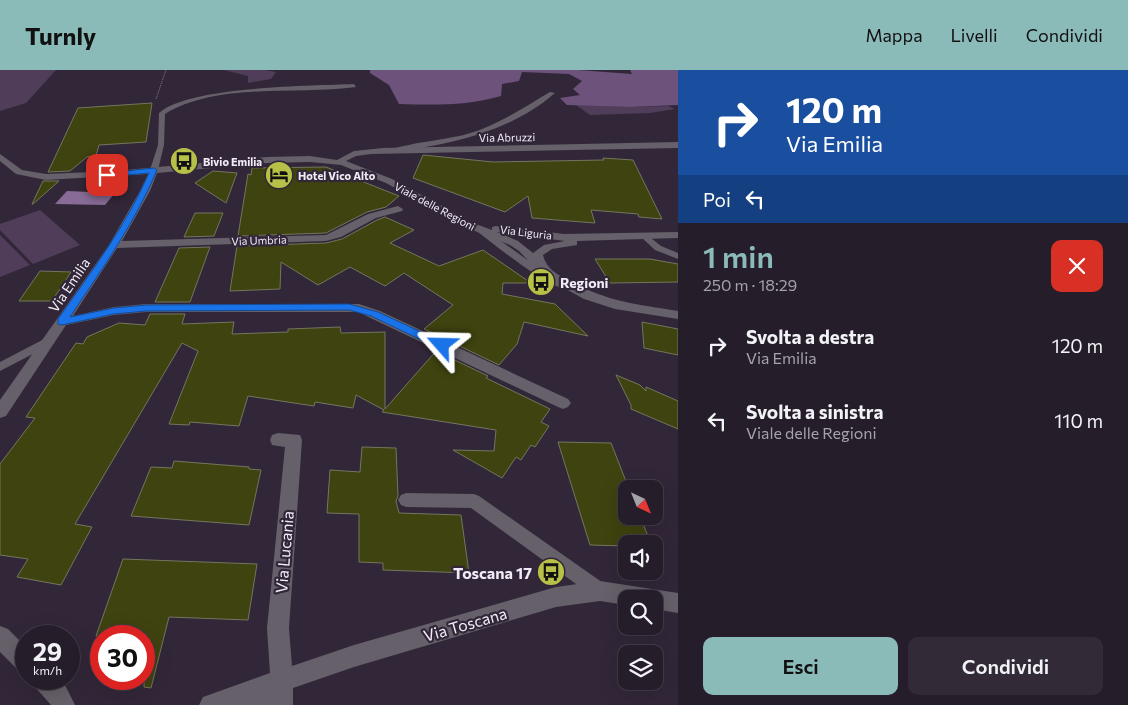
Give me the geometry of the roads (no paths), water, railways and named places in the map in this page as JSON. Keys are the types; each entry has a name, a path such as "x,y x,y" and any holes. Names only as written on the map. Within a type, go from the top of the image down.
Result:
{"street":[{"name":"Via Abruzzi","path":"339,162 353,154 392,150 678,145"},
{"name":"Viale delle Regioni","path":"0,157 19,172 41,176 81,176 288,159 339,162 389,181 465,223 517,245 551,276 583,293 615,304 678,315"},
{"name":"Via Emilia","path":"0,412 114,245 145,191 154,170"},
{"name":"Via Umbria","path":"114,245 326,238 337,235 372,216 398,209"},
{"name":"Via Liguria","path":"448,212 480,224 510,232 606,238 678,235"},
{"name":"Via Liguria","path":"540,266 537,255 543,249 606,238"},
{"path":"62,322 114,311 146,308 359,308 563,403"},
{"name":"Via Lucania","path":"278,440 294,440 278,628 278,654 283,680"},
{"name":"Via Toscana","path":"210,705 354,656 556,597 600,591 618,594"},
{"name":"Via Toscana","path":"663,601 678,603"},
{"path":"0,637 15,651"},
{"path":"281,705 283,680"},
{"name":"Via Toscana","path":"257,705 283,680"},
{"path":"54,690 63,705"}],"lane":[{"path":"154,170 160,145 162,113 170,108 184,103 242,93 354,86"},
{"path":"392,150 439,142 490,128 516,115 552,92"},
{"path":"481,230 546,278 583,293"},
{"path":"646,236 658,248 678,256"},
{"path":"0,367 48,341"},
{"path":"406,500 474,501 600,591"}],"place":[{"name":"Bivio Emilia","path":"184,161"},
{"name":"Hotel Vico Alto","path":"279,175"},
{"name":"Regioni","path":"541,282"},
{"name":"Toscana 17","path":"551,572"}]}
